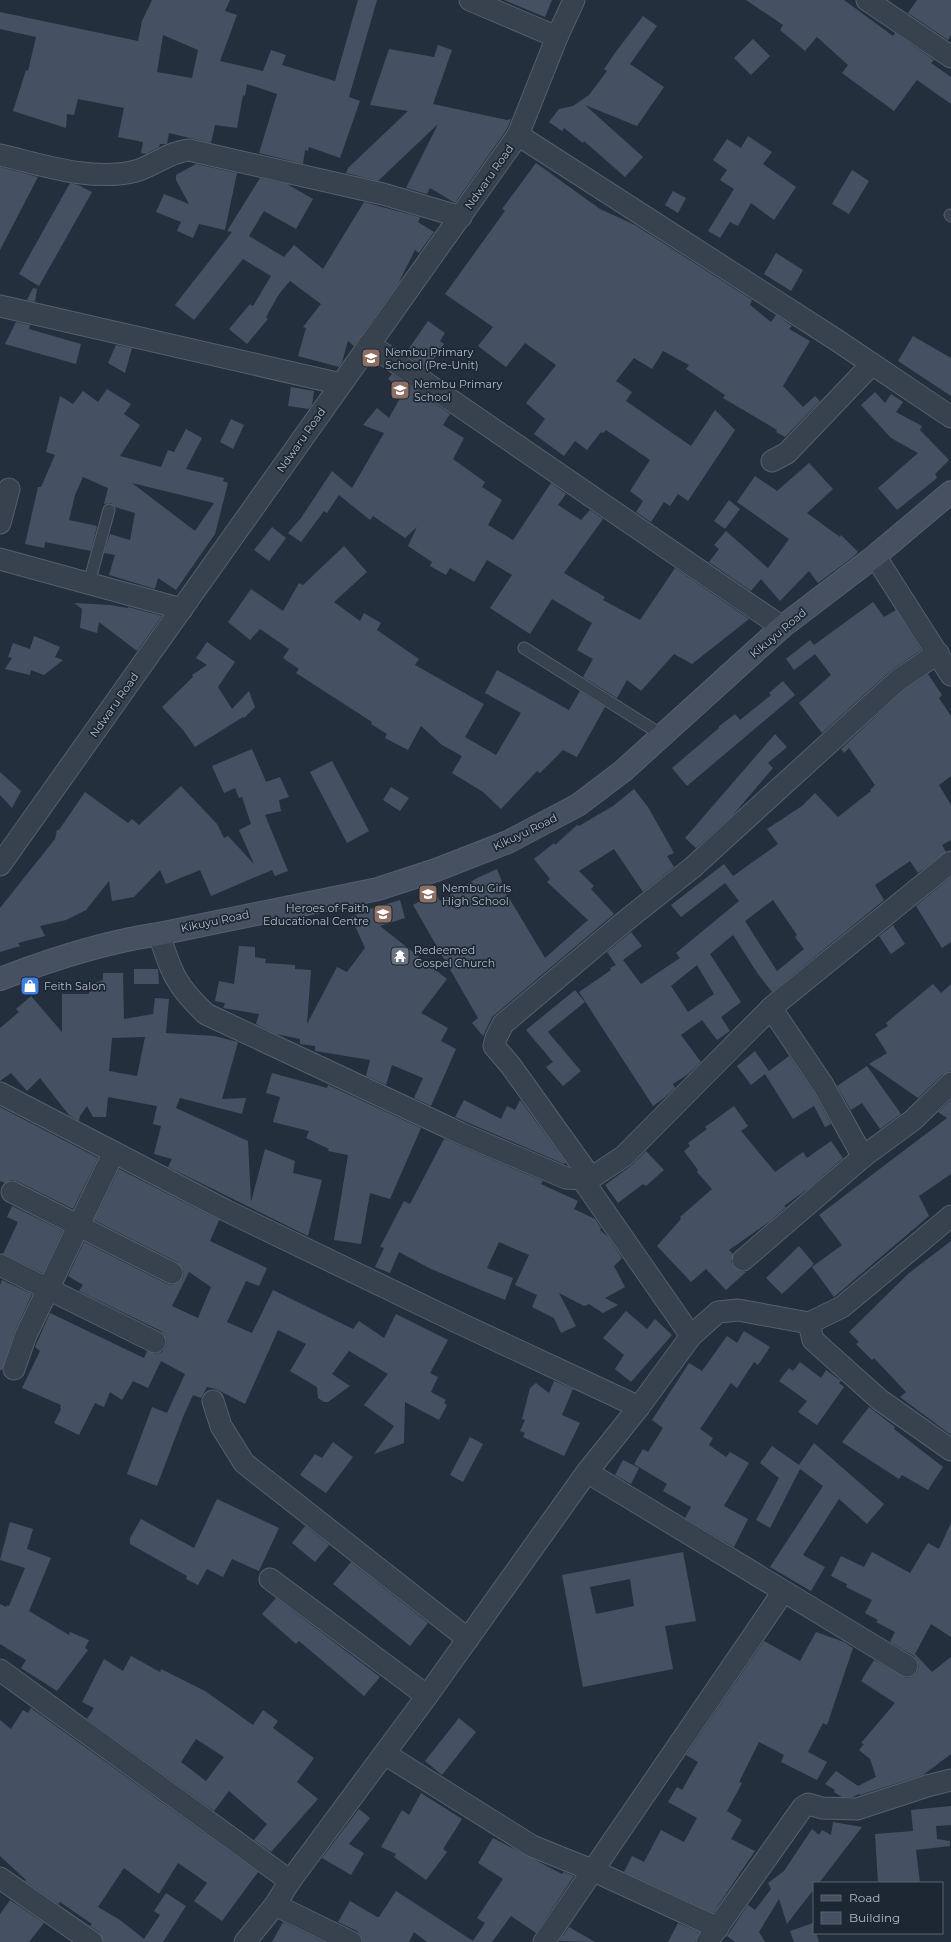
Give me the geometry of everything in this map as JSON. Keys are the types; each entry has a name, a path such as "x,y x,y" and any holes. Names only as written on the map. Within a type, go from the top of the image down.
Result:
{"main road":[{"name":"Kikuyu Road","path":"0,979 51,960 131,938 159,934 378,889 472,857 508,842 578,805 623,771 782,627 875,556 951,492"}],"street":[{"path":"470,0 557,37"},
{"name":"Ndwaru Road","path":"0,865 518,135 557,37 574,0"},
{"path":"867,0 951,57"},
{"path":"518,135 872,364 951,417"},
{"path":"0,155 55,168 100,175 135,171 149,166 178,151 189,150 383,194 461,217"},
{"path":"0,306 341,384"},
{"path":"369,344 782,627"},
{"path":"772,461 787,453 872,364"},
{"path":"0,523 9,489"},
{"path":"875,556 951,675"},
{"path":"0,559 182,609"},
{"path":"691,1336 586,1178 494,1046 496,1038 503,1024 624,922 692,868 897,681 938,654"},
{"path":"159,934 168,963 178,984 190,999 206,1014 460,1133 566,1178 586,1178 624,1156 771,1008 951,862"},
{"path":"771,1008 823,1085 863,1157"},
{"path":"743,1260 863,1157 913,1120 951,1083"},
{"path":"0,1093 239,1217 459,1323 639,1407"},
{"path":"14,1368 26,1335 114,1152"},
{"path":"12,1192 172,1272"},
{"path":"245,1942 275,1905 290,1881 385,1754 587,1472 639,1407 691,1336 718,1312 738,1310 809,1323 842,1307 951,1216"},
{"path":"0,1265 155,1342"},
{"path":"809,1323 813,1340 880,1400 951,1450"},
{"path":"213,1401 222,1426 244,1463 468,1639"},
{"path":"587,1472 907,1666"},
{"path":"270,1579 427,1696"},
{"path":"544,1942 594,1871 783,1592"},
{"path":"0,1670 290,1881"},
{"path":"385,1754 532,1846 594,1871 712,1935 803,1807 808,1804 822,1808 857,1810 927,1786 951,1780"},
{"path":"0,1878 92,1942"},
{"path":"275,1905 350,1942"}],"lane":[{"path":"89,584 109,510"},
{"path":"524,648 662,735"}],"building":[{"path":"152,0 230,0 225,11 237,15 220,61 263,71 271,50 286,55 282,65 335,81 358,0 377,0 349,97 360,101 340,158 309,147 308,151 305,150 303,164 259,153 277,94 247,84 245,96 243,95 237,128 215,125 211,143 169,133 167,144 160,144 159,147 146,154 141,153 143,142 118,137 124,108 78,99 74,115 67,114 66,128 13,111 26,70 28,71 36,37 0,29 0,12 138,41 142,21","holes":["163,35 198,50 192,78 157,72"]},
{"path":"504,0 552,0 545,17"},
{"path":"746,0 844,0 893,36 895,33 934,60 931,63 951,77 951,104 917,80 894,111 842,73 848,65 817,37 805,51 780,30 783,25"},
{"path":"917,0 951,0 951,35 948,40 908,13"},
{"path":"643,16 657,26 630,64 664,87 637,126 585,105 643,157 625,177 584,141 583,143 564,128 562,131 549,122 559,109 573,106 589,95 607,71 604,69"},
{"path":"753,39 770,56 751,75 734,58"},
{"path":"438,45 452,50 433,104 507,120 511,119 507,129 455,203 430,188 427,194 406,188 438,124 378,181 346,173 348,168 408,111 370,105 389,49 434,57"},
{"path":"748,136 772,152 763,164 796,187 774,220 751,203 738,226 730,222 720,238 708,231 734,189 720,180 727,170 713,160 727,139 741,148"},
{"path":"536,163 600,209 635,225 752,300 750,305 771,322 776,315 792,326 789,329 810,341 783,386 803,407 815,396 820,401 785,437 776,432 777,430 723,398 725,395 686,369 689,365 663,351 652,369 634,358 616,381 632,392 626,401 691,446 715,410 735,430 688,501 678,494 670,506 664,502 651,522 636,512 643,501 630,491 650,460 606,430 603,433 601,432 587,450 575,441 564,456 534,434 545,419 526,403 556,365 525,343 506,367 478,346 493,327 445,294 505,211 502,209"},
{"path":"196,164 237,173 225,230 199,224 193,238 177,231 181,222 156,212 164,194 189,204 176,180 176,175"},
{"path":"0,167 38,177 0,250"},
{"path":"852,170 869,181 849,214 832,204"},
{"path":"260,178 287,184 313,199 296,229 264,211 249,236 284,257 294,245 323,269 364,202 419,217 418,222 434,232 419,253 415,250 398,284 354,346 348,341 339,367 298,356 306,328 303,327 321,304 290,281 279,294 266,317 268,319 247,344 229,329 250,304 253,306 271,276 243,259 194,320 175,305 232,232 227,231"},
{"path":"70,183 92,192 39,286 19,274"},
{"path":"673,191 686,198 678,213 665,205"},
{"path":"776,253 803,270 791,291 764,274"},
{"path":"33,288 37,289 35,302 27,300"},
{"path":"428,321 445,333 440,341 444,344 427,369 405,354"},
{"path":"16,322 30,325 29,329 81,344 76,364 5,344"},
{"path":"913,336 951,358 951,396 898,361"},
{"path":"116,345 132,348 125,373 108,363"},
{"path":"392,374 450,414 443,425 464,438 453,459 485,482 482,487 502,500 488,525 513,540 551,483 566,494 558,505 581,520 590,510 603,519 564,573 605,597 603,600 640,620 675,568 749,619 692,664 674,654 641,691 627,680 617,698 583,677 593,659 577,650 592,623 552,599 530,634 490,608 512,575 487,560 474,582 450,568 446,575 430,566 432,562 408,546 417,527 405,538 373,516 370,520 339,495 327,513 324,511 301,542 288,533 301,518 332,471 352,488 384,433 363,425 377,408 389,418 404,391 388,379"},
{"path":"291,387 314,391 312,405 309,409 288,406"},
{"path":"107,389 131,404 124,414 140,425 120,456 161,467 168,450 174,452 186,429 202,438 186,469 224,478 223,481 228,483 215,534 176,590 158,578 155,589 109,575 115,555 104,553 110,534 130,540 135,513 115,507 111,503 104,504 108,488 83,477 75,495 69,520 97,526 91,551 45,542 44,548 25,544 38,487 41,487 55,455 46,452 60,396 73,404 83,391 98,402","holes":["132,483 214,503 195,531"]},
{"path":"875,392 885,403 891,394 903,402 896,412 922,426 920,430 949,460 935,474 937,478 897,510 878,488 918,453 891,438 861,405"},
{"path":"231,419 244,425 233,449 220,442"},
{"path":"809,463 833,489 807,513 840,537 841,535 858,552 818,583 809,571 780,601 761,579 751,591 709,562 719,549 714,545 726,531 768,568 789,539 737,502 755,476 777,491"},
{"path":"729,500 740,509 725,529 714,521"},
{"path":"272,527 286,538 269,561 254,550"},
{"path":"344,546 367,572 334,602 360,621 364,613 381,623 377,630 419,659 415,665 484,704 465,737 496,755 521,713 485,693 497,670 569,710 580,691 605,707 577,757 563,750 540,773 537,771 501,809 483,792 452,773 462,756 442,745 421,726 408,750 385,738 387,734 371,724 372,722 296,673 299,669 283,658 289,649 260,629 250,640 228,622 251,589 283,611 299,583 303,585"},
{"path":"873,602 884,617 896,610 921,650 889,672 822,733 799,703 831,675 815,654 794,670 786,659 810,640 814,645"},
{"path":"74,603 128,607 162,616 137,651 99,622 97,633 80,628 82,609"},
{"path":"34,636 60,647 55,657 63,660 44,675 31,670 30,675 5,669 12,658 8,657 13,643 30,649"},
{"path":"207,642 235,662 218,687 232,709 249,691 255,707 244,718 243,717 195,747 183,730 162,707 193,677 192,675 207,665 196,658"},
{"path":"928,674 942,695 939,698 951,716 951,776 939,785 951,805 951,840 942,845 946,852 918,873 910,861 875,885 884,900 772,992 758,974 733,935 710,954 741,1002 721,1017 730,1031 717,1040 702,1020 681,1035 701,1062 688,1074 673,1084 675,1088 653,1106 579,992 616,965 607,952 631,932 642,946 623,960 641,984 680,958 676,953 739,901 725,883 681,917 671,905 724,864 733,876 778,844 767,829 802,806 815,793 838,817 871,791 870,790 875,785 849,748 844,753 841,749 904,690","holes":["773,900 797,935 795,937 804,949 777,971 745,921","697,965 714,994 688,1012 671,986"]},
{"path":"783,681 795,695 687,786 672,768 735,714 740,720 771,695 769,693"},
{"path":"775,734 787,747 768,763 773,768 732,816 696,848 685,838"},
{"path":"252,749 266,782 280,777 289,797 279,800 281,811 265,815 288,871 275,876 272,870 211,896 200,870 166,884 160,870 134,897 112,901 109,881 86,910 66,920 40,926 45,936 18,943 20,946 0,952 0,908 55,839 57,830 59,830 85,792 128,823 132,819 139,825 181,786 217,824 224,838 228,836 254,864 239,830 251,824 242,797 239,798 235,788 224,793 212,766"},
{"path":"332,761 369,831 347,843 310,772"},
{"path":"0,772 21,791 12,808 0,795"},
{"path":"391,787 409,798 400,811 383,800"},
{"path":"634,789 648,807 674,853 667,856 674,867 643,892 614,849 579,871 594,886 591,889 614,914 492,1017 483,1036 472,1023 478,1018 413,905 435,892 440,901 477,878 497,869 502,882 500,883 545,958 588,920 547,882 550,879 534,859 554,843 555,845 577,825 579,826 613,806"},
{"path":"951,877 951,942 942,948 916,906"},
{"path":"400,900 405,918 380,926 447,979 421,1013 448,1028 441,1041 456,1049 431,1106 414,1098 423,1078 392,1065 386,1085 366,1076 370,1060 315,1051 315,1046 300,1044 300,1039 276,1034 256,1024 259,1014 223,1008 225,1003 215,1001 219,981 234,984 239,946 255,947 255,957 266,959 265,963 295,965 295,969 311,970 307,1024 337,967 347,972 365,948 351,917 366,910"},
{"path":"893,925 905,944 891,954 879,936"},
{"path":"134,969 158,969 159,984 134,984"},
{"path":"103,973 123,973 124,1019 153,1014 155,998 169,999 166,1033 214,1036 238,1042 222,1099 246,1098 242,1114 180,1098 176,1108 248,1141 251,1202 265,1149 295,1161 293,1173 322,1180 308,1236 168,1167 172,1159 154,1154 161,1126 153,1124 157,1106 108,1097 106,1117 93,1117 87,1106 80,1116 79,1121 69,1115 40,1078 27,1091 11,1073 0,1081 0,1028 19,1012 16,1009 31,996 62,1032 62,994 89,994 89,985 103,980","holes":["145,1037 137,1076 109,1071 112,1038"]},
{"path":"933,984 941,993 951,984 951,1071 943,1074 918,1098 869,1064 887,1053 875,1034 888,1026 886,1023"},
{"path":"575,990 585,1002 548,1032 581,1071 563,1086 546,1067 553,1062 526,1030"},
{"path":"755,1051 769,1071 789,1056 813,1091 831,1124 825,1127 814,1106 793,1119 765,1074 751,1085 737,1066"},
{"path":"867,1066 901,1114 880,1129 862,1103 851,1110 837,1086"},
{"path":"272,1073 327,1088 328,1085 421,1128 390,1199 370,1193 361,1244 334,1240 348,1155 328,1151 329,1149 306,1138 309,1131 273,1122 280,1097 266,1093"},
{"path":"464,1100 501,1119 507,1106 515,1110 520,1100 566,1163 564,1164 455,1117"},
{"path":"951,1100 951,1174 919,1196 929,1216 834,1297 812,1267 842,1245 819,1215 947,1118 938,1112"},
{"path":"734,1106 748,1126 741,1131 775,1172 803,1152 807,1158 831,1141 843,1158 809,1188 784,1206 786,1207 769,1222 729,1250 733,1254 731,1262 734,1267 739,1271 746,1272 726,1290 706,1269 691,1282 657,1246 681,1219 680,1217 712,1189 697,1172 698,1170 684,1151 690,1146 688,1143 707,1129 705,1127"},
{"path":"0,1107 98,1158 73,1209 17,1181 11,1180 5,1183 0,1181"},
{"path":"444,1139 543,1181 541,1184 578,1201 574,1209 595,1219 601,1228 600,1230 608,1237 622,1258 614,1266 625,1287 605,1298 618,1305 603,1313 589,1304 584,1306 559,1293 576,1326 561,1333 554,1318 532,1307 537,1295 515,1285 529,1255 499,1242 487,1268 513,1278 505,1300 431,1269 399,1252 390,1273 375,1267 384,1248 380,1247 404,1201 410,1204"},
{"path":"646,1151 664,1170 646,1186 643,1184 618,1203 605,1185 632,1165"},
{"path":"119,1169 219,1220 210,1241 267,1268 259,1286 246,1281 227,1322 252,1333 273,1290 353,1329 359,1321 384,1338 396,1314 448,1340 430,1373 438,1377 431,1392 446,1400 444,1403 447,1405 439,1420 405,1402 404,1443 374,1454 394,1426 364,1405 388,1374 349,1351 332,1374 350,1386 328,1402 324,1402 318,1398 317,1387 290,1371 306,1344 278,1330 245,1404 216,1389 207,1387 201,1398 193,1395 183,1417 157,1486 127,1474 152,1407 167,1413 185,1374 161,1361 148,1388 133,1381 122,1400 110,1392 104,1407 95,1403 79,1435 54,1423 61,1409 61,1405 22,1388 40,1351 35,1347 50,1313 144,1358 147,1351 156,1354 162,1352 166,1347 167,1342 161,1331 79,1291 83,1285 68,1276 84,1242 167,1284 172,1285 178,1283 183,1278 184,1272 182,1267 177,1262 94,1220","holes":["189,1272 211,1287 198,1318 172,1306"]},
{"path":"12,1206 63,1231 43,1273 3,1254 18,1222 7,1217"},
{"path":"951,1241 951,1435 900,1397 906,1392 874,1358 872,1360 856,1344 859,1342 849,1332 909,1273"},
{"path":"799,1246 814,1264 782,1294 766,1278"},
{"path":"2,1280 32,1294 15,1331 2,1370 0,1370 0,1285"},
{"path":"626,1311 647,1329 655,1319 672,1335 631,1382 615,1369 624,1355 603,1338"},
{"path":"744,1331 770,1347 758,1365 754,1362 737,1388 731,1383 700,1429 713,1438 709,1445 726,1457 730,1452 749,1463 724,1506 748,1519 734,1547 685,1518 691,1507 663,1491 667,1484 634,1464 643,1449 648,1452 663,1428 652,1420 689,1363 702,1371 727,1336 737,1343"},
{"path":"800,1362 821,1378 826,1370 841,1381 839,1383 844,1387 817,1425 798,1412 807,1401 779,1381 789,1368 793,1371"},
{"path":"554,1381 573,1389 562,1415 580,1423 564,1456 523,1437 525,1433 520,1431 525,1420 522,1419 530,1388 536,1383 549,1393"},
{"path":"869,1407 895,1427 894,1429 943,1467 928,1490 902,1475 899,1479 842,1442"},
{"path":"470,1437 483,1444 463,1482 450,1475"},
{"path":"333,1442 353,1457 326,1493 300,1475 315,1454 322,1458"},
{"path":"814,1443 884,1504 867,1524 839,1499 803,1555 825,1567 811,1591 770,1567 823,1486 800,1469 770,1528 756,1520 779,1478 760,1463 772,1446 799,1465"},
{"path":"623,1460 639,1468 631,1484 615,1475"},
{"path":"217,1499 279,1528 259,1571 232,1559 223,1577 207,1569 198,1585 186,1579 187,1576 130,1544 130,1538 141,1519 194,1548"},
{"path":"10,1522 33,1529 27,1549 51,1558 29,1611 69,1635 70,1632 89,1640 85,1648 88,1650 57,1691 21,1668 26,1660 0,1644 0,1604 6,1607 7,1605 9,1606 25,1568 0,1560"},
{"path":"951,1523 951,1637 931,1624 915,1654 932,1672 951,1657 951,1754 923,1775 853,1797 842,1797 834,1792 835,1790 825,1784 836,1771 858,1786 876,1777 870,1759 859,1750 864,1744 861,1743 895,1703 861,1681 874,1660 906,1678 912,1677 917,1673 919,1666 914,1656 890,1642 895,1632 876,1622 878,1620 865,1613 872,1600 846,1587 847,1584 831,1576 841,1556 864,1567 872,1552 910,1573 928,1543 939,1549"},
{"path":"305,1526 329,1545 315,1562 292,1543"},
{"path":"683,1552 696,1621 665,1626 673,1669 583,1687 562,1575","holes":["630,1579 634,1606 596,1614 590,1587"]},
{"path":"351,1562 428,1623 410,1646 333,1584"},
{"path":"276,1598 380,1677 364,1696 299,1641 296,1644 262,1614"},
{"path":"816,1632 844,1642 853,1648 827,1725 823,1723 808,1752 827,1762 817,1780 781,1762 784,1755 759,1742 739,1782 742,1783 727,1811 742,1820 731,1839 755,1851 713,1913 624,1872 632,1856 644,1862 661,1830 684,1842 697,1818 668,1802 677,1787 682,1790 698,1762 686,1755 764,1641 800,1661"},
{"path":"131,1656 160,1672 161,1669 205,1691 253,1725 263,1710 278,1721 273,1728 314,1758 297,1782 318,1799 271,1852 254,1840 267,1824 229,1791 214,1811 87,1719 94,1708 82,1702 104,1659 123,1671","holes":["196,1739 224,1757 206,1781 181,1762"]},
{"path":"31,1708 258,1872 222,1921 194,1901 207,1883 178,1863 159,1894 124,1868 98,1907 120,1920 144,1939 160,1915 154,1911 166,1893 186,1906 163,1942 104,1942 99,1932 90,1926 92,1924 60,1902 58,1904 25,1881 26,1880 0,1856 0,1720 11,1729 23,1710 28,1713"},
{"path":"459,1718 476,1732 442,1775 425,1761"},
{"path":"421,1793 462,1819 443,1849 447,1852 426,1880 394,1857 396,1854 381,1847 402,1810 409,1815"},
{"path":"951,1806 951,1825 936,1826 937,1839 950,1841 950,1846 916,1850 920,1882 878,1882 875,1834 913,1831 911,1810"},
{"path":"359,1809 370,1818 349,1844 364,1853 351,1875 322,1858"},
{"path":"833,1822 862,1827 820,1882 813,1882 813,1890 787,1924 779,1899 759,1932 765,1942 735,1942 727,1936 748,1905 755,1910 771,1889 768,1883 784,1871 812,1829 819,1835 822,1830 831,1835"},
{"path":"493,1838 562,1874 564,1872 574,1876 536,1933 511,1916 492,1942 427,1942 414,1932 409,1942 363,1942 357,1931 338,1922 350,1901 379,1917 396,1891 473,1941 485,1923 477,1918 503,1879 478,1863"},
{"path":"10,1900 44,1923 29,1942 0,1942 0,1914"},
{"path":"283,1922 324,1942 272,1942"},
{"path":"678,1923 699,1932 695,1942 668,1942"},
{"path":"813,1923 813,1934 816,1934 819,1942 794,1942 790,1931"},
{"path":"569,1927 595,1942 559,1941"}],"place":[{"name":"Nembu Primary School (Pre-Unit)","path":"371,358"},
{"name":"Nembu Primary School","path":"400,390"},
{"name":"Nembu Girls High School","path":"428,894"},
{"name":"Heroes of Faith Educational Centre","path":"383,914"},
{"name":"Redeemed Gospel Church","path":"400,956"},
{"name":"Feith Salon","path":"30,986"}]}
